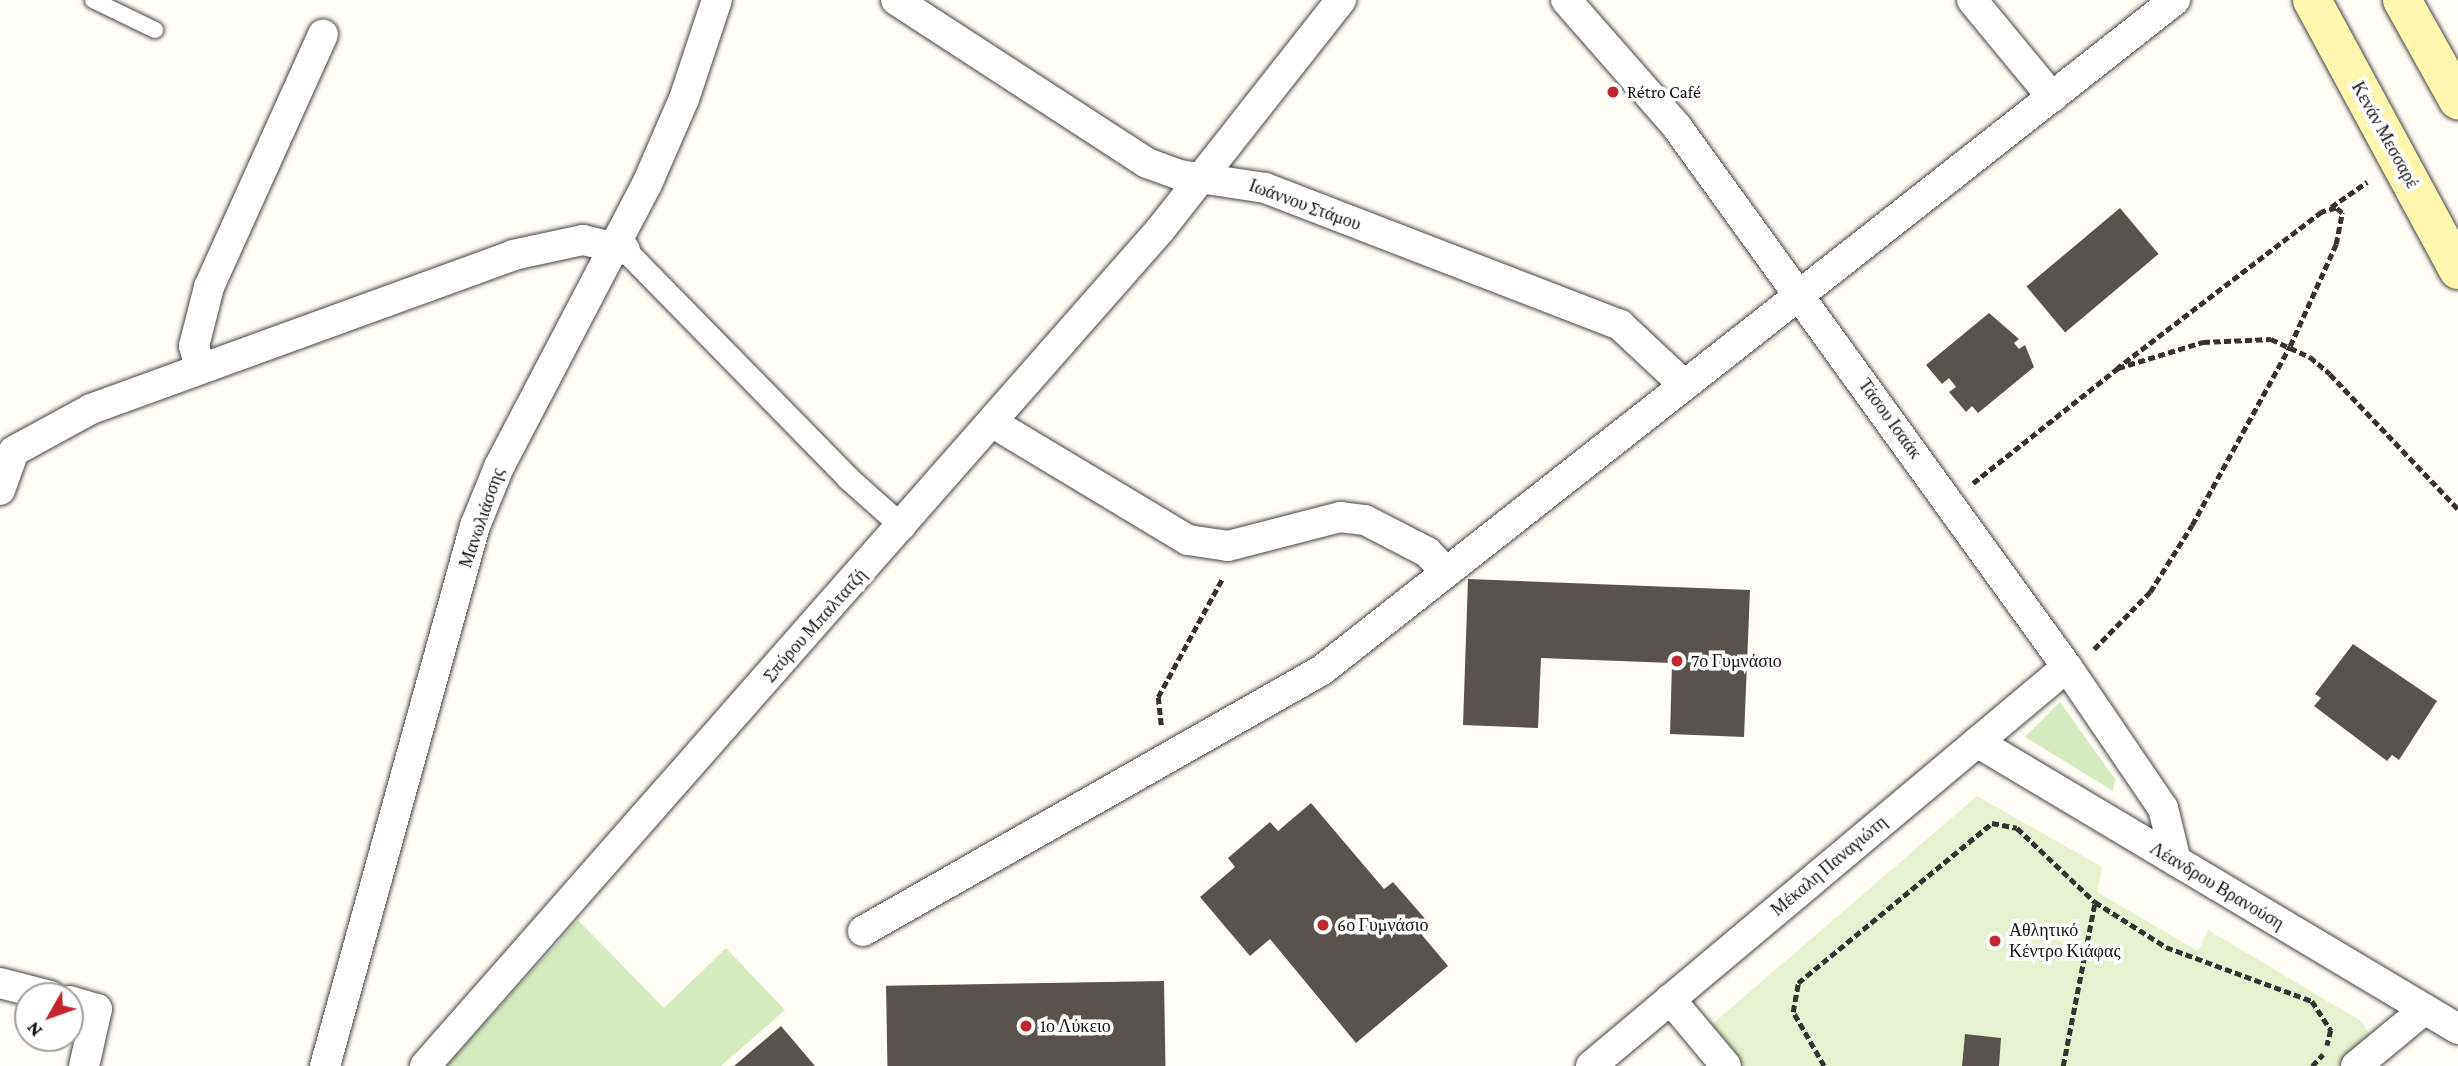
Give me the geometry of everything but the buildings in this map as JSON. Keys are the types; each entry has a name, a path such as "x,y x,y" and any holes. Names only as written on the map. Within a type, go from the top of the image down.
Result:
{"main road":[{"name":"Κενάν Μεσσαρέ","path":"2312,0 2458,270"},
{"path":"2402,0 2458,100"}],"street":[{"name":"Ιωάννου Στάμου","path":"895,0 1147,163 1200,179 1265,188 1620,325 1644,342 1682,383"},
{"name":"Σπύρου Μπαλτατζή","path":"425,1066 993,423 1200,179 1341,0"},
{"name":"Τάσου Ισαάκ","path":"1566,0 1677,127 1800,292 2067,667 2162,808 2176,861"},
{"path":"1972,0 2052,97"},
{"path":"863,931 1174,758 1322,670 1682,383 2175,0"},
{"name":"Μανωλιάσσης","path":"325,1066 475,526 504,456 621,248 684,99 712,2"},
{"path":"200,368 194,346 209,287 323,34"},
{"path":"0,490 7,449 63,422 200,368 545,245 583,240 621,248 642,262 848,478 903,527"},
{"path":"993,423 1170,532 1210,546 1228,546 1329,519 1365,520 1427,552 1446,572"},
{"name":"Μέκαλη Παναγιώτη","path":"1591,1066 2067,667"},
{"name":"Λέανδρου Βρανούση","path":"1977,742 2458,1029"},
{"path":"1670,999 1726,1066"},
{"path":"84,1005 97,1009 84,1066"},
{"path":"2356,1066 2425,1009"}],"lane":[{"path":"93,0 155,30"}],"path":[{"path":"1950,502 2312,219 2336,208 2343,221 2336,244 2290,346 2168,567 2132,613 2067,667"},
{"path":"2118,368 2203,342 2271,339 2290,346 2330,374 2458,509"},
{"path":"1174,758 1157,716 1158,698 1227,571 1228,546"},
{"path":"1824,1066 1793,1012 1798,983 1992,823 2017,828 2034,841 2095,902 2166,947 2312,1001 2331,1030 2327,1049 2312,1066"},
{"path":"2063,1066 2095,902"}],"green space":[{"path":"2060,702 2115,779 2113,791 2025,737"},
{"name":"Αθλητικό Κέντρο Κιάφας","path":"1977,796 2102,867 2097,892 2198,951 2208,930 2361,1021 2372,1038 2337,1066 1743,1066 1710,1026"},
{"path":"578,920 664,1008 726,948 785,1010 721,1066 446,1066"}],"place":[{"name":"Rétro Café","path":"1613,92"},
{"name":"7ο Γυμνάσιο","path":"1677,661"},
{"name":"6ο Γυμνάσιο","path":"1323,925"},
{"name":"Αθλητικό Κέντρο Κιάφας","path":"1995,941"},
{"name":"1ο Λύκειο","path":"1026,1026"}]}
